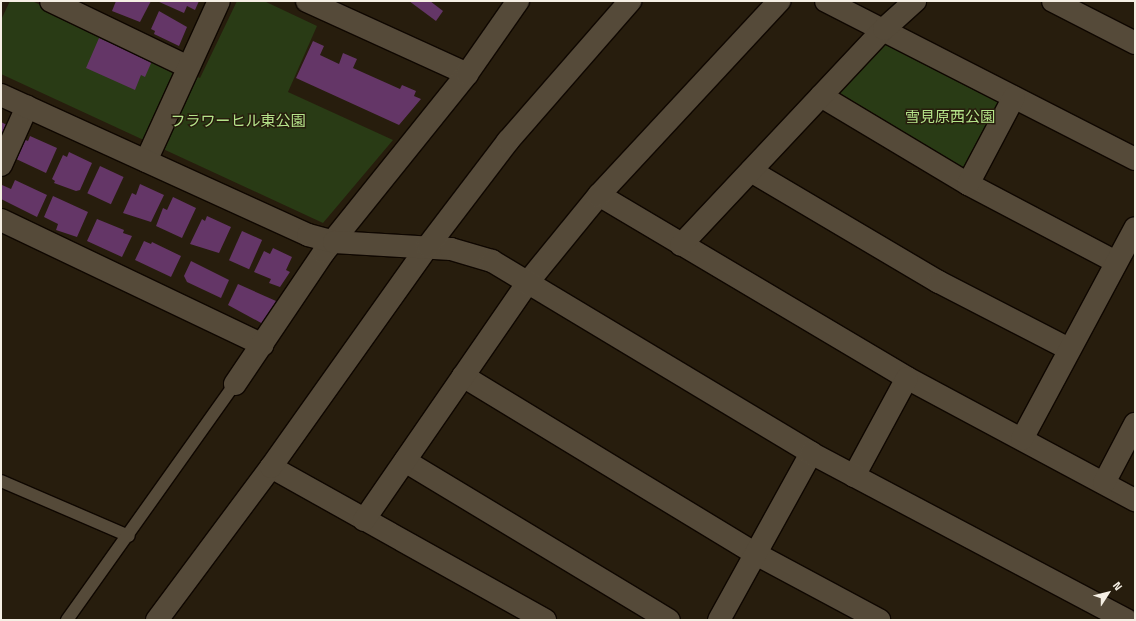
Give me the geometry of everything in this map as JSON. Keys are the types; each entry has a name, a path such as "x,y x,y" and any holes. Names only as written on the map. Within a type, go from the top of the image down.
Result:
{"street":[{"path":"51,1 188,67"},
{"path":"146,160 219,1"},
{"path":"307,1 467,74"},
{"path":"235,384 263,345 324,252 334,242 467,74 518,1"},
{"path":"157,620 271,467 428,246 508,141 630,1"},
{"path":"364,520 528,282 599,195 779,1"},
{"path":"826,1 884,29 1135,159"},
{"path":"681,245 884,29 915,1"},
{"path":"1053,1 1135,43"},
{"path":"1,95 308,235 334,242 428,246 470,253 492,261 742,413 811,453 1127,620"},
{"path":"821,96 968,184 1116,262"},
{"path":"968,184 1014,97"},
{"path":"1,164 27,107"},
{"path":"751,171 939,282 1068,349"},
{"path":"599,195 907,378 1135,500"},
{"path":"1,220 263,345"},
{"path":"1022,439 1068,349 1135,228"},
{"path":"463,376 756,554 879,620"},
{"path":"854,476 907,378"},
{"path":"1104,483 1135,424"},
{"path":"719,620 811,453"},
{"path":"405,461 669,620"},
{"path":"271,467 545,620"}],"lane":[{"path":"67,620 129,536 235,384"},
{"path":"1,481 129,536"}],"green space":[{"name":"フラワーヒル東公園","path":"10,1 32,1 200,78 237,1 264,1 317,26 288,92 393,140 323,223 1,74 1,20"},
{"name":"雪見原西公園","path":"880,44 890,44 999,97 1003,107 962,171 840,99 839,90"}],"building":[{"path":"116,1 151,1 140,22 112,11"},
{"path":"157,1 199,1 195,10 187,6 184,13"},
{"path":"409,1 430,1 443,11 436,21"},
{"path":"159,11 187,27 179,46 154,34 155,31 151,29"},
{"path":"99,38 152,61 145,77 141,75 135,90 86,68"},
{"path":"313,41 324,46 320,55 339,64 343,53 357,59 353,68 400,89 402,85 416,91 414,96 421,99 399,125 296,78"},
{"path":"1,122 9,126 1,143"},
{"path":"30,136 57,148 46,173 14,158 23,139 28,141"},
{"path":"69,152 92,163 80,190 76,191 54,183 55,181 52,179 63,155 67,157"},
{"path":"100,166 124,177 111,204 87,193"},
{"path":"15,180 47,195 37,217 1,199 2,185 11,189"},
{"path":"140,184 164,195 151,222 123,213 132,193 136,195"},
{"path":"53,196 88,212 77,237 56,230 58,224 44,217"},
{"path":"173,197 196,208 182,238 156,226 163,208 167,210"},
{"path":"207,216 231,227 219,253 190,244 202,219 205,221"},
{"path":"97,219 124,230 123,233 132,236 122,257 87,241"},
{"path":"242,231 262,240 249,269 229,260"},
{"path":"144,241 151,244 152,242 181,256 171,277 135,260"},
{"path":"273,248 292,257 286,270 290,272 280,287 269,283 271,279 254,272 264,251 270,254"},
{"path":"191,261 229,280 221,298 187,282 184,276"},
{"path":"238,284 276,301 267,322 263,324 228,305"}]}
